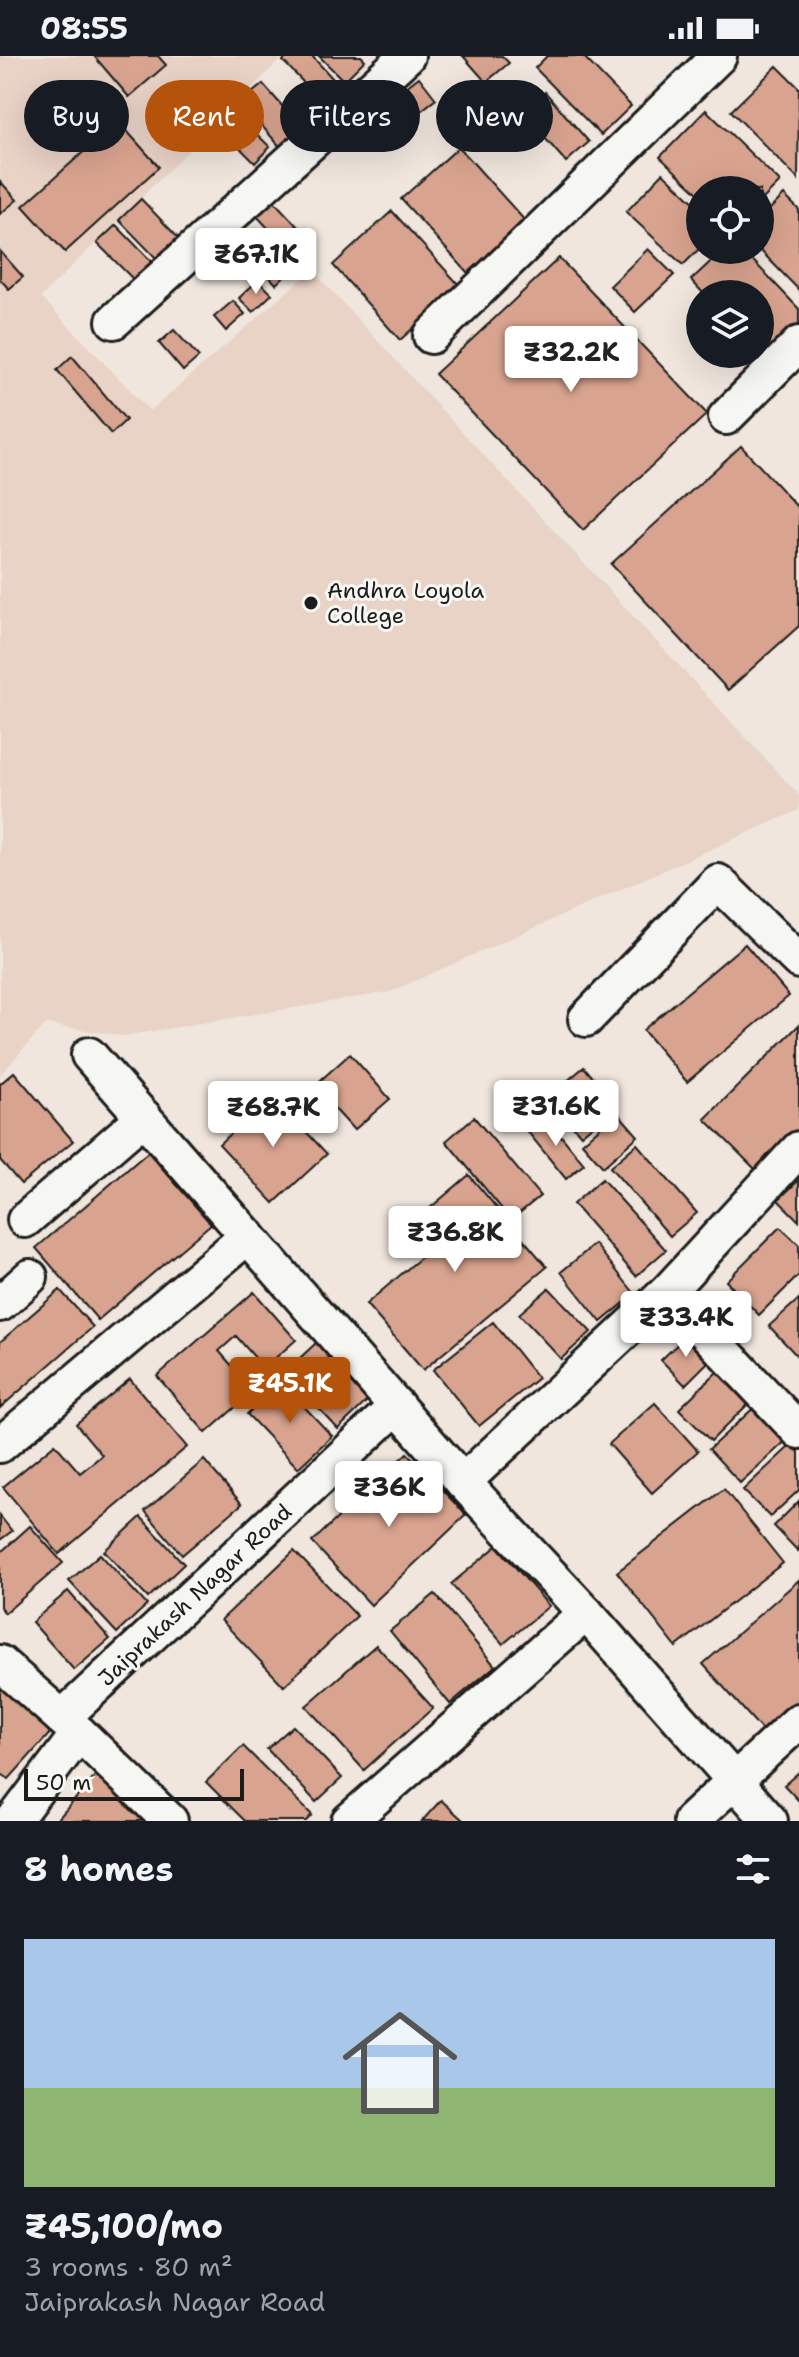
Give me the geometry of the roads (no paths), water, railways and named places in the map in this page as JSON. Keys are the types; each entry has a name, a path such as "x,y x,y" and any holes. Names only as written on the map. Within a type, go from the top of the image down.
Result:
{"street":[{"path":"114,321 407,56"},
{"path":"431,336 719,56"},
{"path":"726,417 799,344"},
{"path":"586,1019 718,882 799,961"},
{"path":"89,1055 463,1482 586,1613 770,1821"},
{"path":"25,1220 144,1117"},
{"path":"463,1482 667,1292 799,1149"},
{"path":"0,1445 248,1236"},
{"path":"0,1304 30,1277"},
{"path":"667,1292 799,1431"},
{"name":"Jaiprakash Nagar Road","path":"13,1821 71,1726 397,1406"},
{"path":"349,1821 586,1613"},
{"path":"0,1663 170,1821"},
{"path":"691,1821 799,1721"}],"place":[{"name":"Andhra Loyola College","path":"311,603"}]}
